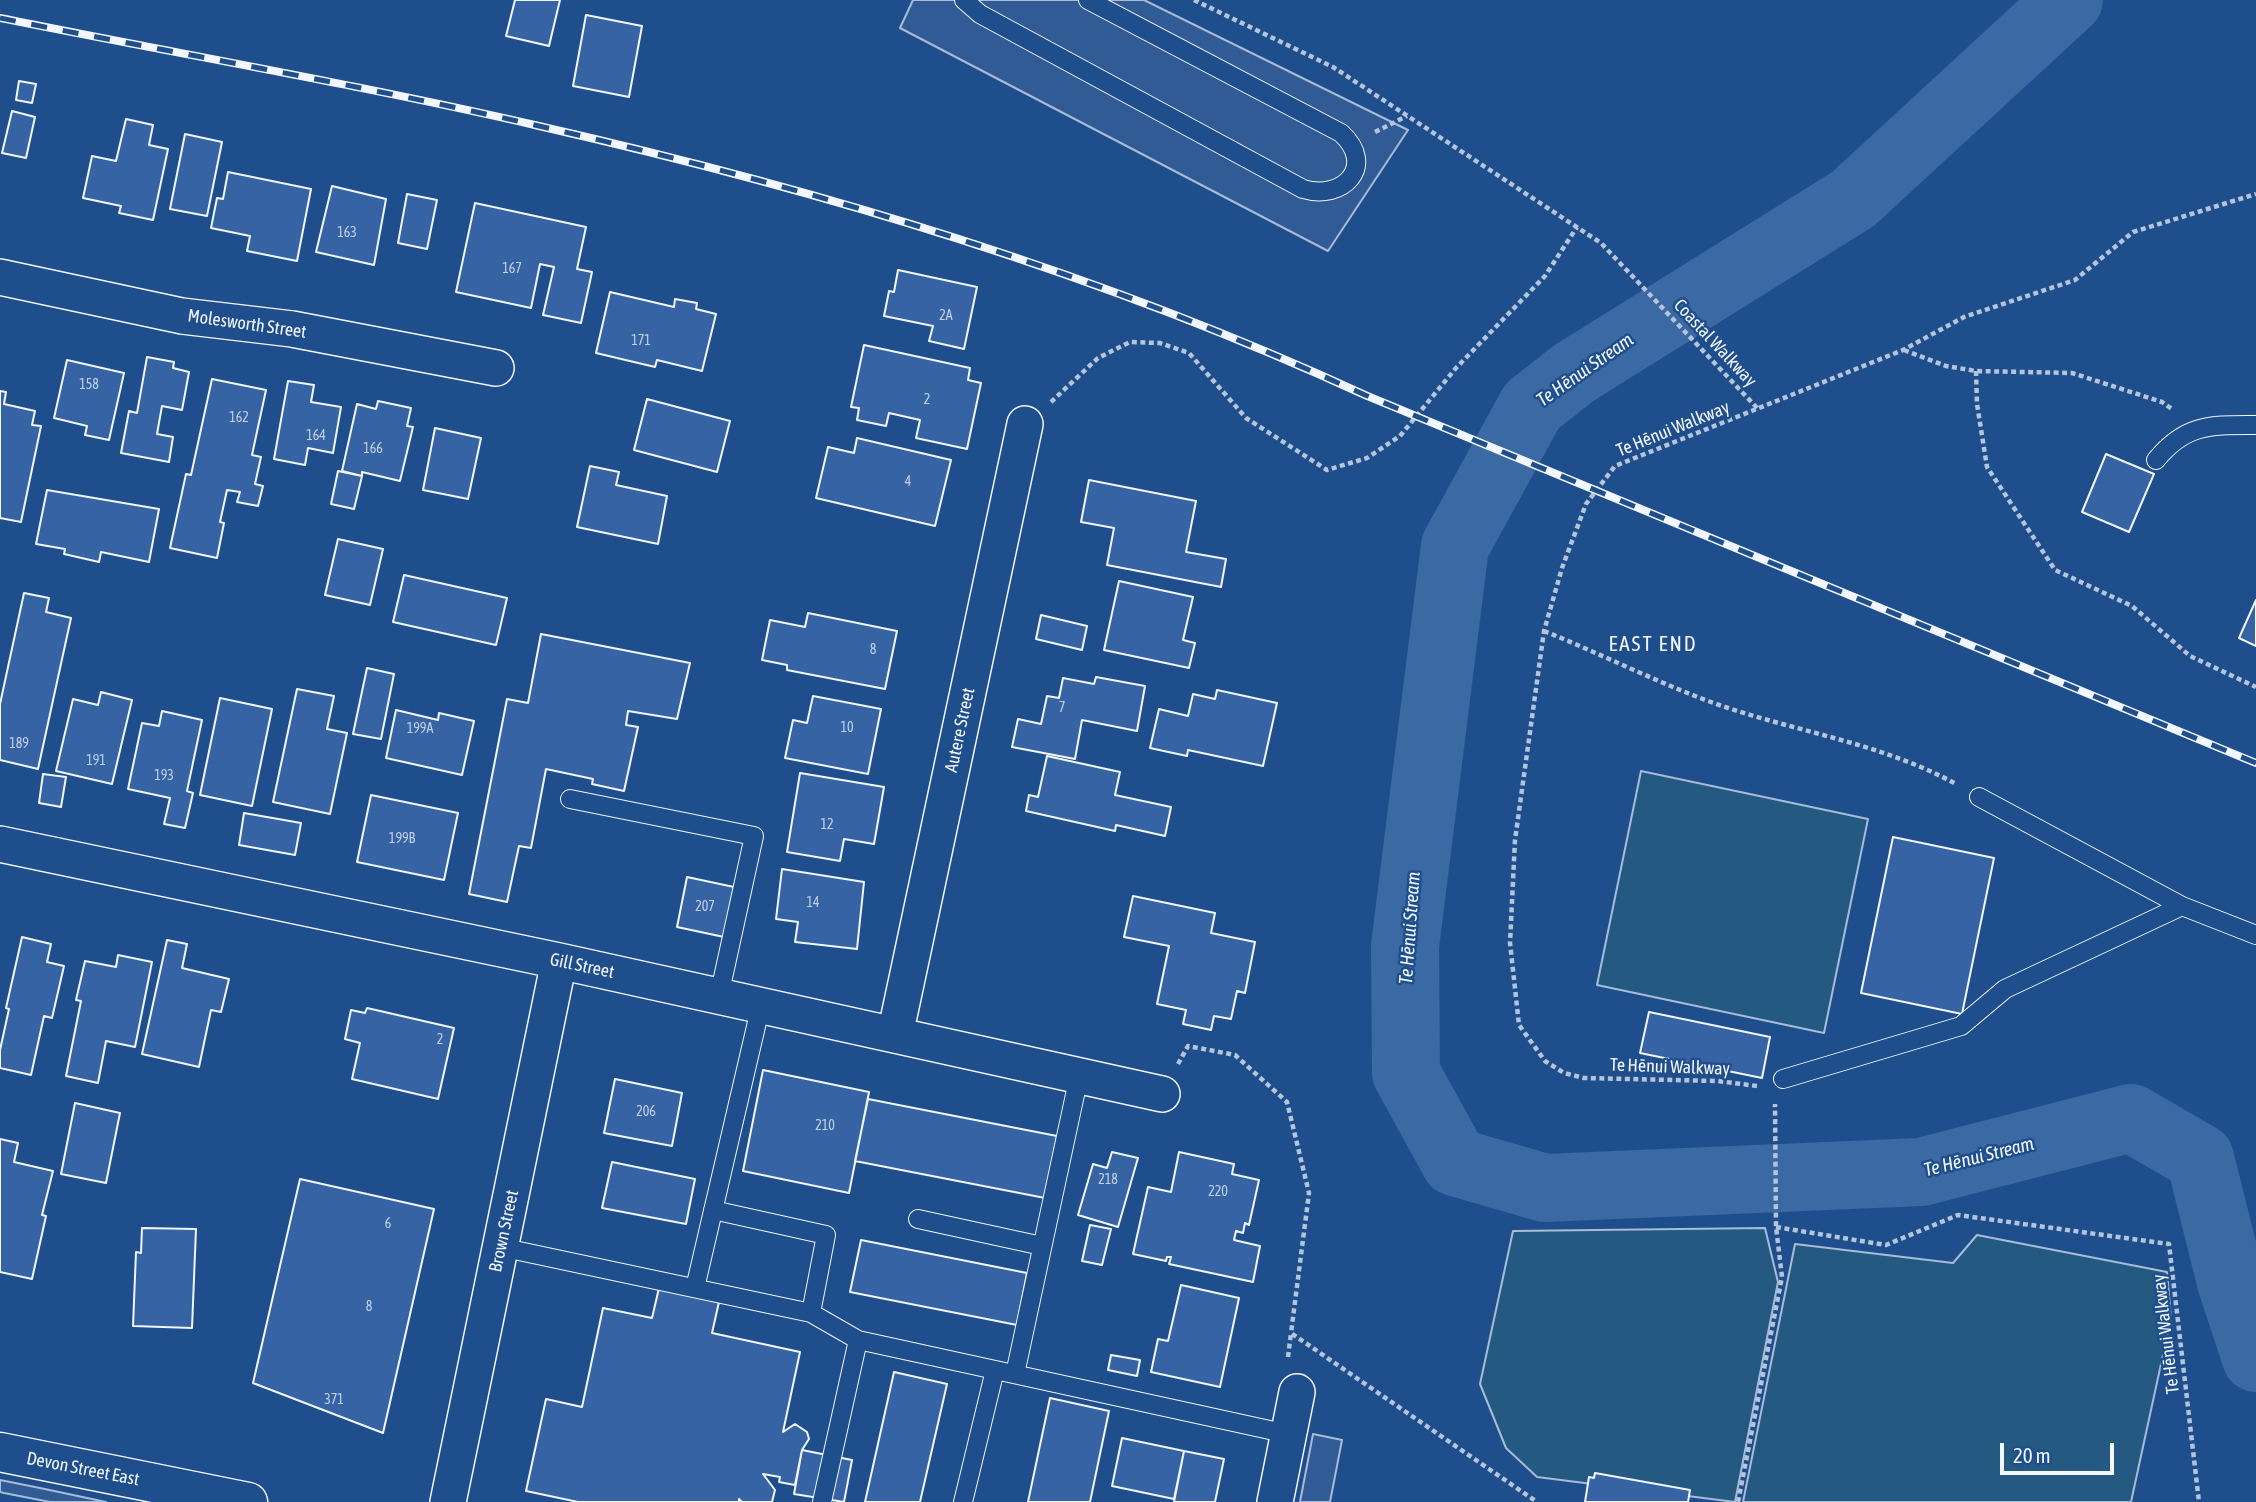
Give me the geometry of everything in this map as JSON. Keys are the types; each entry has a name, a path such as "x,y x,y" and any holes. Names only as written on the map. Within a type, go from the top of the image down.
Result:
{"main road":[{"name":"Devon Street East","path":"0,1452 248,1502"}],"street":[{"name":"Molesworth Street","path":"0,277 182,316 292,329 496,368"},
{"name":"Autere Street","path":"895,1035 1025,424"},
{"name":"Gill Street","path":"0,844 559,961 1162,1094"},
{"name":"Brown Street","path":"448,1502 559,961"},
{"path":"1275,1502 1297,1392"}],"lane":[{"path":"964,0 980,14 1303,189 1320,194 1348,183 1357,158 1352,143 1341,133 1088,0"},
{"path":"2156,460 2171,441 2196,428 2256,425"},
{"path":"1979,797 2182,906 2256,935"},
{"path":"570,799 754,836 719,996"},
{"path":"1783,1079 1961,1026 2005,989 2182,906"},
{"path":"695,1288 761,1005"},
{"path":"1015,1374 1079,1076"},
{"path":"713,1210 826,1235 811,1313"},
{"path":"918,1219 1042,1246"},
{"path":"500,1247 811,1313 858,1340 1288,1434"},
{"path":"822,1502 858,1340"},
{"path":"963,1502 995,1370"}],"path":[{"name":"Coastal Walkway","path":"1194,0 1333,67 1601,243 1759,410 1903,350 1964,317 2075,280 2133,232 2256,194"},
{"path":"1352,143 1407,116"},
{"path":"1025,424 1098,358 1130,342 1160,343 1189,354 1246,418 1327,470 1367,458 1400,436 1455,368 1545,276 1577,227"},
{"path":"1903,350 1946,366 1976,371 2072,373 2162,402 2196,428"},
{"path":"1976,371 1977,404 1987,467 2055,570 2132,606 2190,656 2256,687"},
{"name":"Te Hēnui Walkway","path":"1759,410 1615,466 1586,504 1562,568 1545,631 1515,840 1510,943 1520,1025 1545,1061 1564,1073 1584,1078 1718,1081 1764,1086"},
{"path":"1545,631 1724,707 1797,730 1873,748 1931,770 1979,797"},
{"path":"1162,1094 1188,1046 1235,1055 1287,1102 1309,1193 1285,1376 1297,1392"},
{"path":"1738,1502 1782,1277 1776,1227 1774,1100"},
{"name":"Te Hēnui Walkway","path":"1776,1227 1886,1245 1958,1215 2169,1244 2199,1502"},
{"path":"1291,1333 1537,1502"}],"shaded area":[{"path":"913,0 1144,0 1408,130 1328,251 900,28"},
{"path":"1641,771 1868,819 1824,1033 1597,985"},
{"path":"1765,1228 1778,1282 1735,1502 1537,1477 1506,1448 1480,1384 1513,1231"},
{"path":"1977,1235 2167,1272 2171,1318 2131,1502 1743,1502 1795,1244 1953,1263"},
{"path":"1313,1434 1342,1440 1330,1502 1300,1502"},
{"path":"0,1480 106,1502 50,1502 4,1493 0,1492"}],"building":[{"path":"515,0 560,0 549,46 506,36"},
{"path":"586,15 642,26 629,97 573,86"},
{"path":"19,81 36,84 32,103 16,100"},
{"path":"12,111 35,117 26,158 2,153"},
{"path":"126,119 153,125 149,145 168,149 153,220 119,213 121,206 83,198 92,156 116,161"},
{"path":"185,134 222,142 207,216 170,209"},
{"path":"228,172 311,189 297,261 247,251 250,236 211,228 217,198 223,199"},
{"path":"332,186 386,199 374,265 316,252"},
{"path":"407,194 437,200 427,249 398,243"},
{"path":"475,203 586,227 577,269 592,272 581,323 543,315 554,267 540,264 531,308 456,292"},
{"path":"898,270 977,287 964,349 929,341 933,326 884,316 889,291 894,292"},
{"path":"610,292 674,307 675,299 697,303 696,309 716,314 702,371 657,360 655,367 596,353"},
{"path":"864,345 970,368 968,380 981,383 967,449 916,438 920,420 889,413 886,426 857,420 859,408 851,407"},
{"path":"147,357 174,362 173,368 189,372 182,410 162,406 157,434 173,437 169,462 121,453 129,411 137,413"},
{"path":"67,360 124,373 109,440 85,435 87,426 54,418"},
{"path":"212,379 266,390 252,455 261,457 255,484 263,486 258,506 237,502 240,492 227,490 220,522 224,523 217,558 170,548 186,474 191,475"},
{"path":"288,381 314,385 311,402 341,407 333,453 308,448 305,465 274,459"},
{"path":"0,391 6,392 4,404 35,411 32,425 41,426 21,522 0,518"},
{"path":"647,399 730,421 717,472 634,450"},
{"path":"378,401 411,408 407,426 413,427 400,481 362,472 362,476 342,471 357,404 376,409"},
{"path":"435,428 481,438 468,499 423,490"},
{"path":"857,438 951,460 935,526 816,498 828,447 854,453"},
{"path":"2106,454 2154,474 2129,532 2082,512"},
{"path":"590,466 619,472 616,485 667,496 658,544 577,527"},
{"path":"338,471 362,476 354,509 331,504"},
{"path":"1089,480 1196,501 1186,552 1226,559 1221,587 1107,565 1114,528 1081,522"},
{"path":"47,490 159,509 149,562 101,552 99,562 64,554 65,549 36,544"},
{"path":"338,539 383,549 370,605 325,595"},
{"path":"404,575 507,598 496,645 393,622"},
{"path":"1119,581 1193,597 1183,640 1195,643 1189,668 1104,650"},
{"path":"24,593 49,598 46,612 71,618 38,769 0,760 0,704"},
{"path":"2256,600 2256,646 2239,638"},
{"path":"808,613 897,631 885,689 787,670 787,665 762,660 770,620 805,627"},
{"path":"1041,615 1087,626 1082,650 1036,639"},
{"path":"541,634 690,663 677,719 628,711 626,725 638,727 624,791 592,784 593,779 546,769 531,848 519,846 507,902 469,894 507,699 528,703"},
{"path":"367,668 394,674 381,739 353,734"},
{"path":"1096,677 1145,686 1137,731 1082,720 1075,759 1012,747 1018,719 1041,724 1047,696 1059,698 1063,678 1094,684"},
{"path":"297,689 334,696 327,729 347,733 330,814 273,802"},
{"path":"1217,690 1277,703 1263,766 1188,750 1187,756 1150,748 1159,709 1188,716 1193,694 1215,699"},
{"path":"101,692 132,700 112,784 56,771 73,699 98,705"},
{"path":"813,696 881,709 868,774 785,758 793,720 807,723"},
{"path":"220,698 272,709 252,806 200,795"},
{"path":"396,710 438,720 439,713 474,721 462,775 386,758"},
{"path":"162,711 202,720 187,791 193,793 185,828 164,824 170,798 128,789 142,723 159,726"},
{"path":"1047,756 1120,772 1115,795 1171,807 1165,836 1116,825 1115,831 1026,811 1029,795 1038,797"},
{"path":"800,773 884,787 874,844 844,839 840,861 787,852"},
{"path":"43,774 66,777 61,807 39,803"},
{"path":"371,795 458,813 444,880 357,862"},
{"path":"244,813 301,823 295,855 239,845"},
{"path":"1893,837 1994,858 1962,1014 1861,993"},
{"path":"782,869 864,882 857,949 795,942 798,922 776,919"},
{"path":"687,877 734,887 724,937 677,927"},
{"path":"1133,896 1215,913 1211,933 1255,942 1245,993 1237,991 1231,1019 1214,1016 1211,1030 1183,1024 1186,1010 1157,1004 1169,946 1124,937"},
{"path":"22,937 51,944 47,962 64,966 52,1018 44,1016 31,1075 0,1068 0,1050 9,1009 6,1008"},
{"path":"167,940 187,944 182,968 229,979 221,1012 211,1010 199,1067 142,1054"},
{"path":"118,955 152,962 135,1047 106,1041 98,1083 66,1076 81,1001 76,1000 85,961 116,967"},
{"path":"367,1008 454,1028 438,1099 352,1079 360,1043 345,1039 351,1010 365,1013"},
{"path":"1649,1012 1770,1037 1762,1078 1640,1053"},
{"path":"763,1070 869,1092 849,1193 743,1171"},
{"path":"615,1079 682,1093 672,1146 604,1133"},
{"path":"868,1099 1057,1136 1045,1198 855,1161"},
{"path":"75,1103 120,1113 106,1183 61,1174"},
{"path":"0,1139 18,1143 14,1162 53,1171 42,1215 46,1216 32,1279 0,1272"},
{"path":"1112,1152 1138,1158 1118,1227 1078,1215 1093,1164 1107,1168"},
{"path":"1179,1152 1234,1164 1232,1174 1259,1180 1249,1225 1245,1223 1243,1233 1236,1231 1234,1240 1260,1246 1253,1282 1169,1264 1171,1257 1167,1257 1166,1261 1133,1254 1148,1187 1171,1192"},
{"path":"612,1162 695,1179 686,1224 602,1208"},
{"path":"300,1179 434,1209 383,1433 253,1383"},
{"path":"1090,1225 1111,1229 1102,1265 1082,1261"},
{"path":"142,1228 196,1229 192,1328 133,1326 136,1252 141,1253"},
{"path":"861,1240 1027,1273 1017,1325 850,1292"},
{"path":"1181,1285 1239,1298 1220,1387 1151,1372 1158,1339 1168,1341"},
{"path":"659,1288 719,1302 712,1333 800,1352 783,1432 795,1424 807,1432 809,1439 802,1450 795,1485 779,1482 780,1477 763,1474 775,1490 772,1502 742,1502 739,1499 739,1502 578,1502 526,1491 546,1399 582,1407 603,1308 652,1318"},
{"path":"1111,1355 1140,1360 1137,1376 1108,1370"},
{"path":"894,1372 947,1384 920,1502 865,1502"},
{"path":"1050,1398 1109,1411 1090,1502 1028,1502"},
{"path":"1122,1438 1184,1451 1174,1499 1112,1486"},
{"path":"802,1450 852,1460 844,1502 794,1494"},
{"path":"1184,1451 1224,1459 1215,1502 1174,1502"},
{"path":"1595,1473 1690,1490 1688,1502 1585,1502 1589,1477 1594,1478"}],"waterway":[{"name":"Te Hēnui Stream","path":"2069,0 1853,199 1574,373 1532,406 1455,546 1405,946 1406,1073 1455,1162 1545,1188 1921,1172 2131,1118 2200,1158 2231,1282 2256,1358"}],"railway":[{"path":"0,18 337,83 539,126 750,178 959,239 1165,311 1266,351 1365,395 2256,763"}],"district":[{"name":"EAST END","path":"1653,644"}]}
